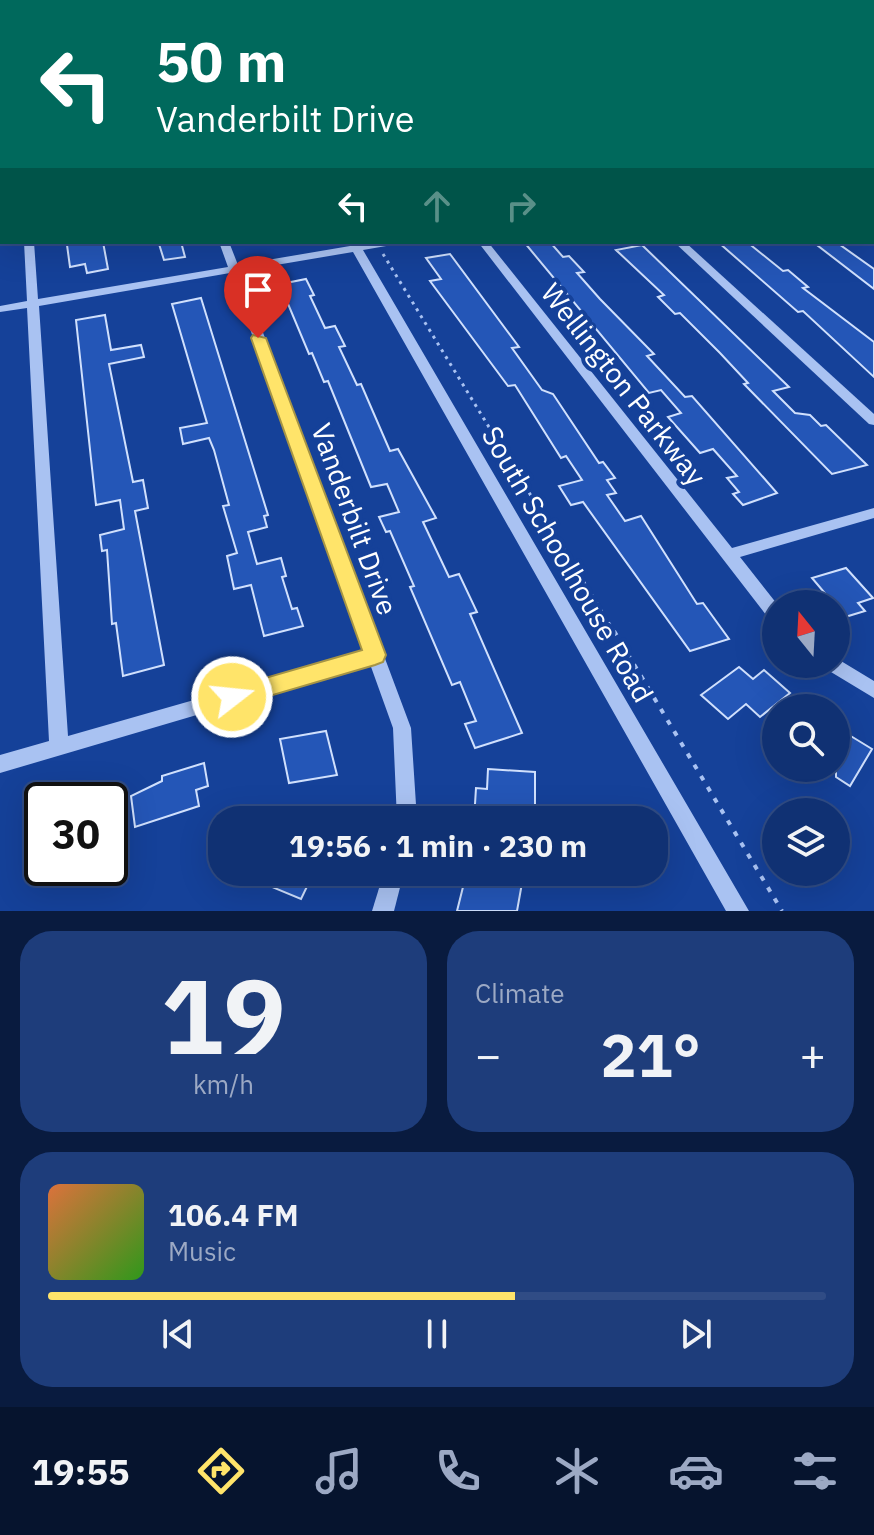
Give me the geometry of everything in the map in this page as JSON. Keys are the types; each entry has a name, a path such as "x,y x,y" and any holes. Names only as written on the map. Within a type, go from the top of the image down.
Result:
{"street":[{"path":"29,244 59,747"},
{"name":"Vanderbilt Drive","path":"225,244 402,728 406,806"},
{"path":"0,309 234,270 355,245 379,244"},
{"name":"Wellington Parkway","path":"485,244 762,598"},
{"path":"681,244 874,421"},
{"name":"South Schoolhouse Road","path":"355,245 738,911"},
{"path":"728,555 874,513"},
{"path":"0,764 375,655"},
{"path":"850,675 874,690"},
{"path":"383,911 390,886"}],"path":[{"path":"379,244 782,911"}],"building":[{"path":"103,244 108,269 87,273 85,264 70,267 67,245"},
{"path":"159,244 182,244 185,257 164,260"},
{"path":"526,244 552,244 563,257 569,256 584,272 577,273 654,354 647,356 685,397 692,396 777,493 743,505 733,494 739,492 727,478 737,476 713,449 700,453 668,417 681,413 661,390 649,393"},
{"path":"720,244 749,244 783,271 788,270 808,287 803,288 874,342 874,377 803,311 798,312"},
{"path":"816,244 839,244 874,269 874,289"},
{"path":"642,245 789,387 773,391 795,413 810,415 821,426 826,425 867,465 832,474 744,384 748,383 720,353 680,313 675,314 658,297 664,295 616,250"},
{"path":"450,254 519,347 512,348 542,390 553,394 599,463 603,462 615,478 607,480 616,493 607,495 625,521 641,516 697,604 703,603 729,639 690,651 583,502 571,505 559,486 582,480 566,456 561,458 515,385 508,386 430,281 441,279 426,258"},
{"path":"306,279 314,295 310,296 325,328 335,326 345,346 339,347 357,385 361,384 390,451 398,449 436,518 423,522 449,577 459,574 477,612 470,614 522,733 475,748 465,724 476,721 460,682 452,685 410,587 414,586 390,531 386,532 379,517 399,512 387,484 371,487 328,381 324,382 312,353 309,354 283,292 288,287 286,283"},
{"path":"201,298 268,515 264,516 267,527 248,532 257,564 281,558 286,576 282,577 292,609 297,608 303,626 264,636 251,585 234,589 227,556 237,553 223,506 229,505 214,450 209,438 183,444 180,428 207,423 172,304"},
{"path":"105,315 111,350 141,345 144,357 109,364 133,482 143,480 148,508 135,511 164,665 123,676 116,623 112,624 107,550 102,551 100,535 124,529 120,500 96,505 76,320"},
{"path":"846,568 873,598 858,603 865,611 850,616 850,590 822,590 812,578"},
{"path":"739,667 753,679 762,672 762,678 773,678 790,693 762,694 760,717 746,704 728,719 701,695"},
{"path":"326,731 337,775 289,783 280,739"},
{"path":"850,736 872,749 850,786 844,782 850,782"},
{"path":"204,763 208,786 196,790 199,806 135,827 131,796 162,781 162,776"},
{"path":"488,769 535,772 535,806 475,806 476,788 487,789"},
{"path":"270,886 307,886 301,899"},
{"path":"463,886 521,886 517,911 457,911"}],"route":[{"path":"232,697 375,655 258,338"}]}
